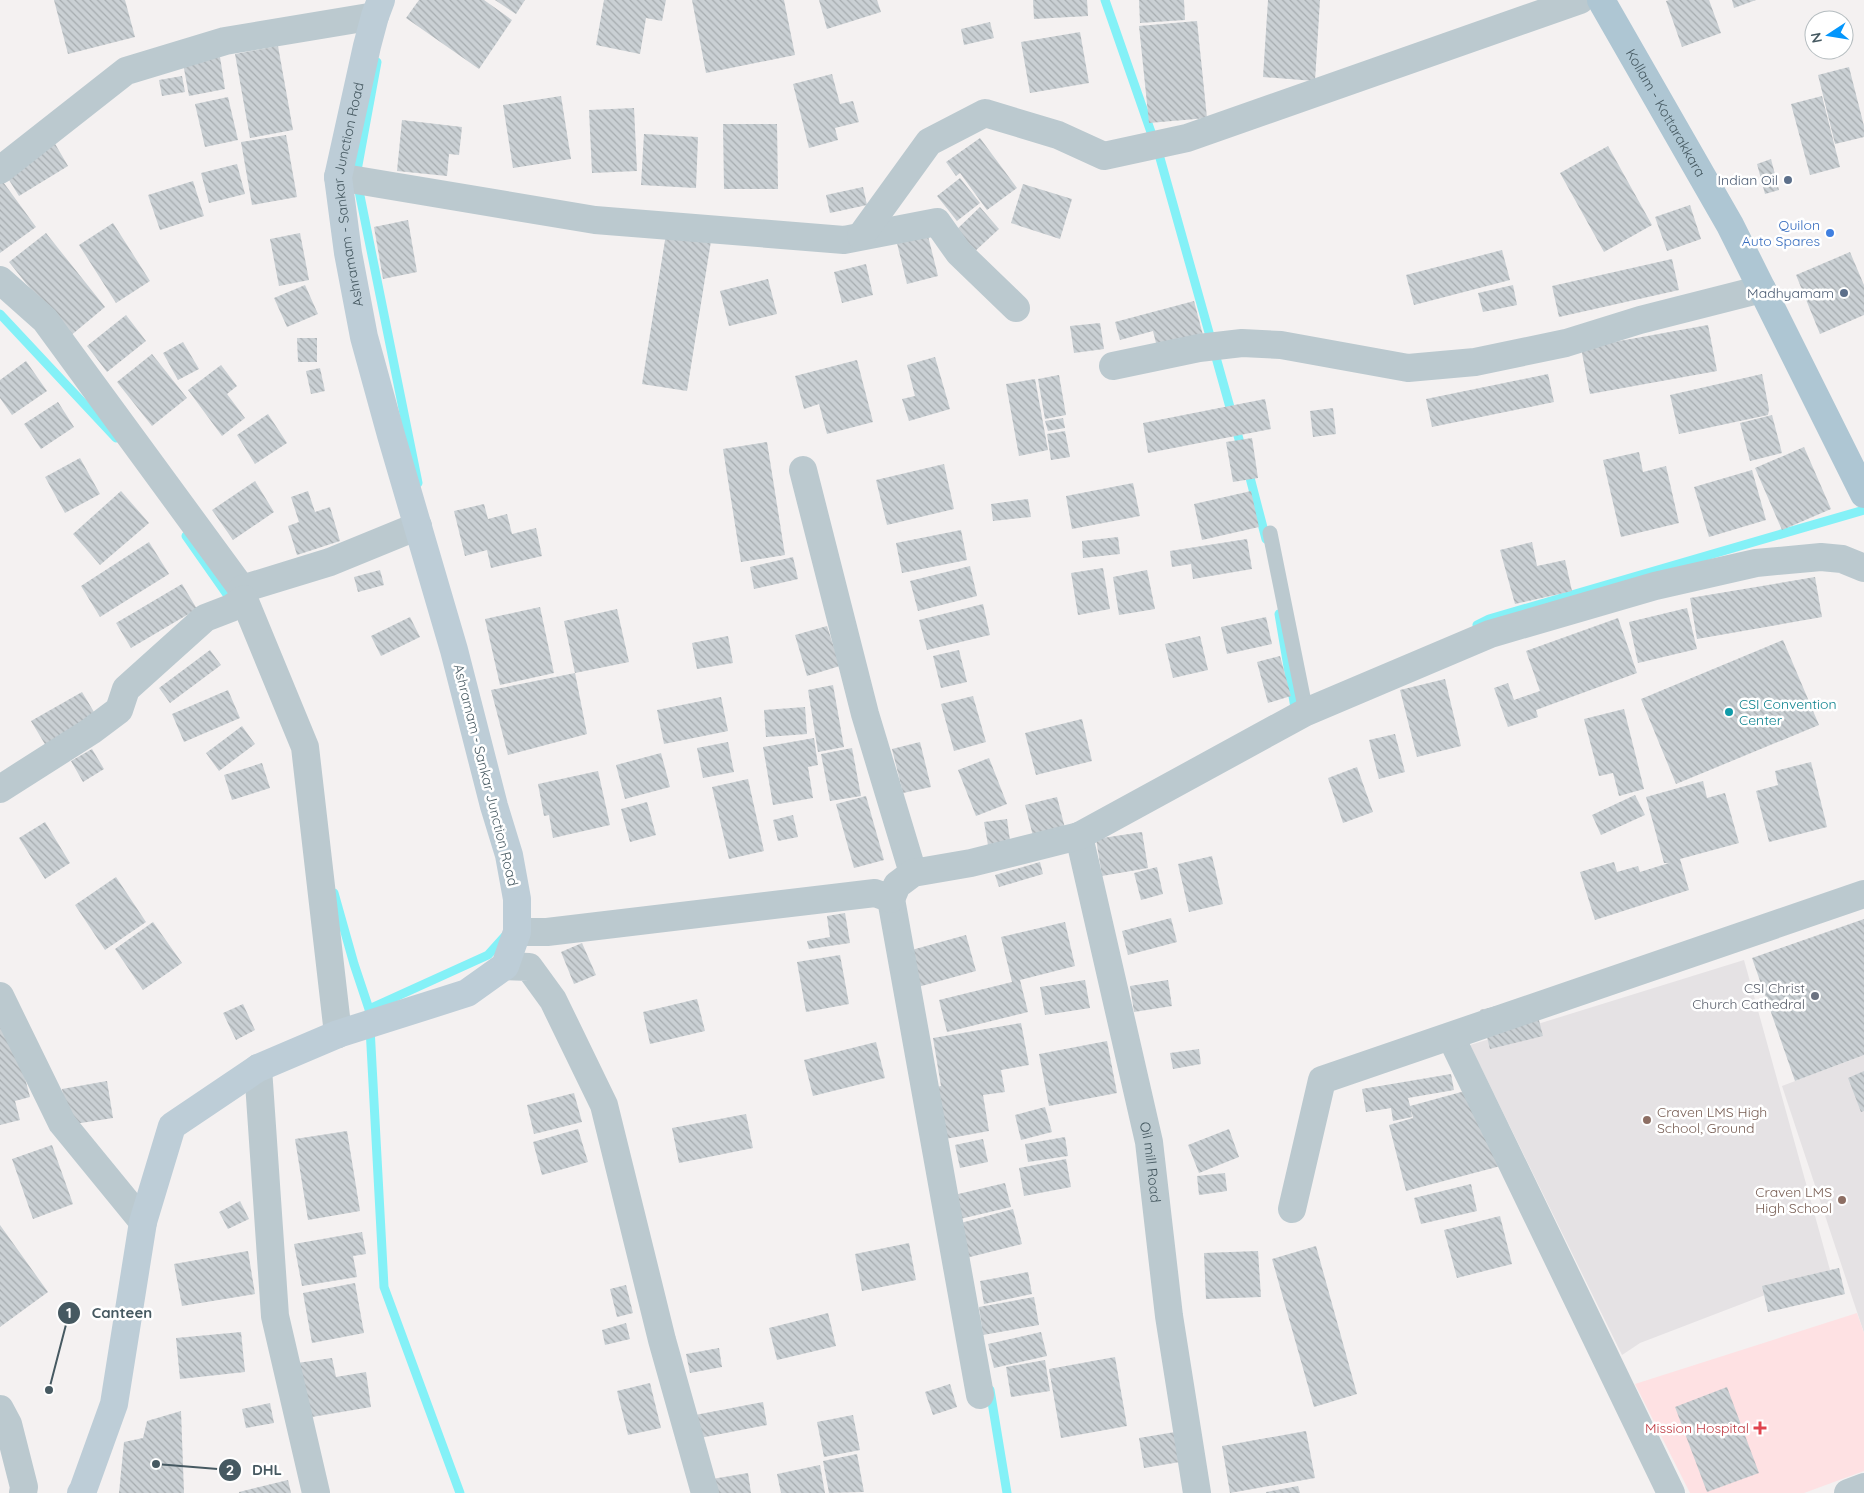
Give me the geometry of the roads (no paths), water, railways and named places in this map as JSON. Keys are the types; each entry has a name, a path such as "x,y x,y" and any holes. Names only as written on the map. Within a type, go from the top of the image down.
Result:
{"main road":[{"name":"Kollam - Kottarakkara","path":"1601,0 1726,217 1864,494"}],"street":[{"path":"862,236 929,142 985,113 1058,134 1104,156 1187,138 1580,0"},
{"path":"0,170 126,71 225,41 378,8"},
{"name":"Ashramam - Sankar Junction Road","path":"378,8 338,177 348,253 364,337 454,650 494,806 509,855 517,899 517,932 505,966"},
{"path":"338,177 595,220 844,240 937,222 959,253 1016,308"},
{"path":"0,280 45,320 239,599 305,746 338,1034"},
{"path":"1113,366 1199,348 1242,343 1291,347 1408,368 1475,362 1566,343 1640,320 1762,289"},
{"path":"803,470 865,714 913,873"},
{"path":"0,789 119,710 126,689 205,618 239,599 418,526"},
{"path":"980,1396 891,899 896,886 913,873 971,863 1080,836 1306,712 1490,634 1655,586 1756,563 1821,557 1842,559 1864,568"},
{"name":"Oil mill Road","path":"1080,836 1149,1142 1169,1316 1197,1493"},
{"path":"517,932 547,932 875,893 891,899"},
{"path":"1292,1209 1322,1080 1864,894"},
{"path":"81,1493 84,1490 114,1404 143,1222 172,1126 258,1068 338,1034 467,993 505,966 529,966 553,1000 604,1105 662,1340 705,1493"},
{"path":"0,996 62,1123 143,1222"},
{"path":"1451,1037 1671,1493"},
{"path":"258,1068 275,1316 316,1493"},
{"path":"0,1409 8,1424 24,1488 23,1493"},
{"path":"1848,1493 1864,1487"}],"lane":[{"path":"1270,534 1306,712"}],"waterway":[{"path":"1105,0 1160,158 1242,450"},
{"path":"377,62 356,176 418,483"},
{"path":"0,314 116,438"},
{"path":"1248,470 1266,539"},
{"path":"1477,625 1489,619 1864,510"},
{"path":"186,536 233,603"},
{"path":"1279,614 1295,708 1290,711"},
{"path":"334,893 369,1009 384,1287 460,1493"},
{"path":"369,1009 488,955 506,935"},
{"path":"990,1390 1007,1493"}],"place":[{"name":"Indian Oil","path":"1788,180"},
{"name":"Quilon Auto Spares","path":"1830,233"},
{"name":"Madhyamam","path":"1844,293"},
{"name":"CSI Convention Center","path":"1729,712"},
{"name":"CSI Christ Church Cathedral","path":"1815,996"},
{"name":"Craven LMS High School, Ground","path":"1647,1120"},
{"name":"Craven LMS High School","path":"1842,1200"},
{"name":"Canteen","path":"49,1390"},
{"name":"Mission Hospital","path":"1760,1428"},
{"name":"DHL","path":"156,1464"}]}
